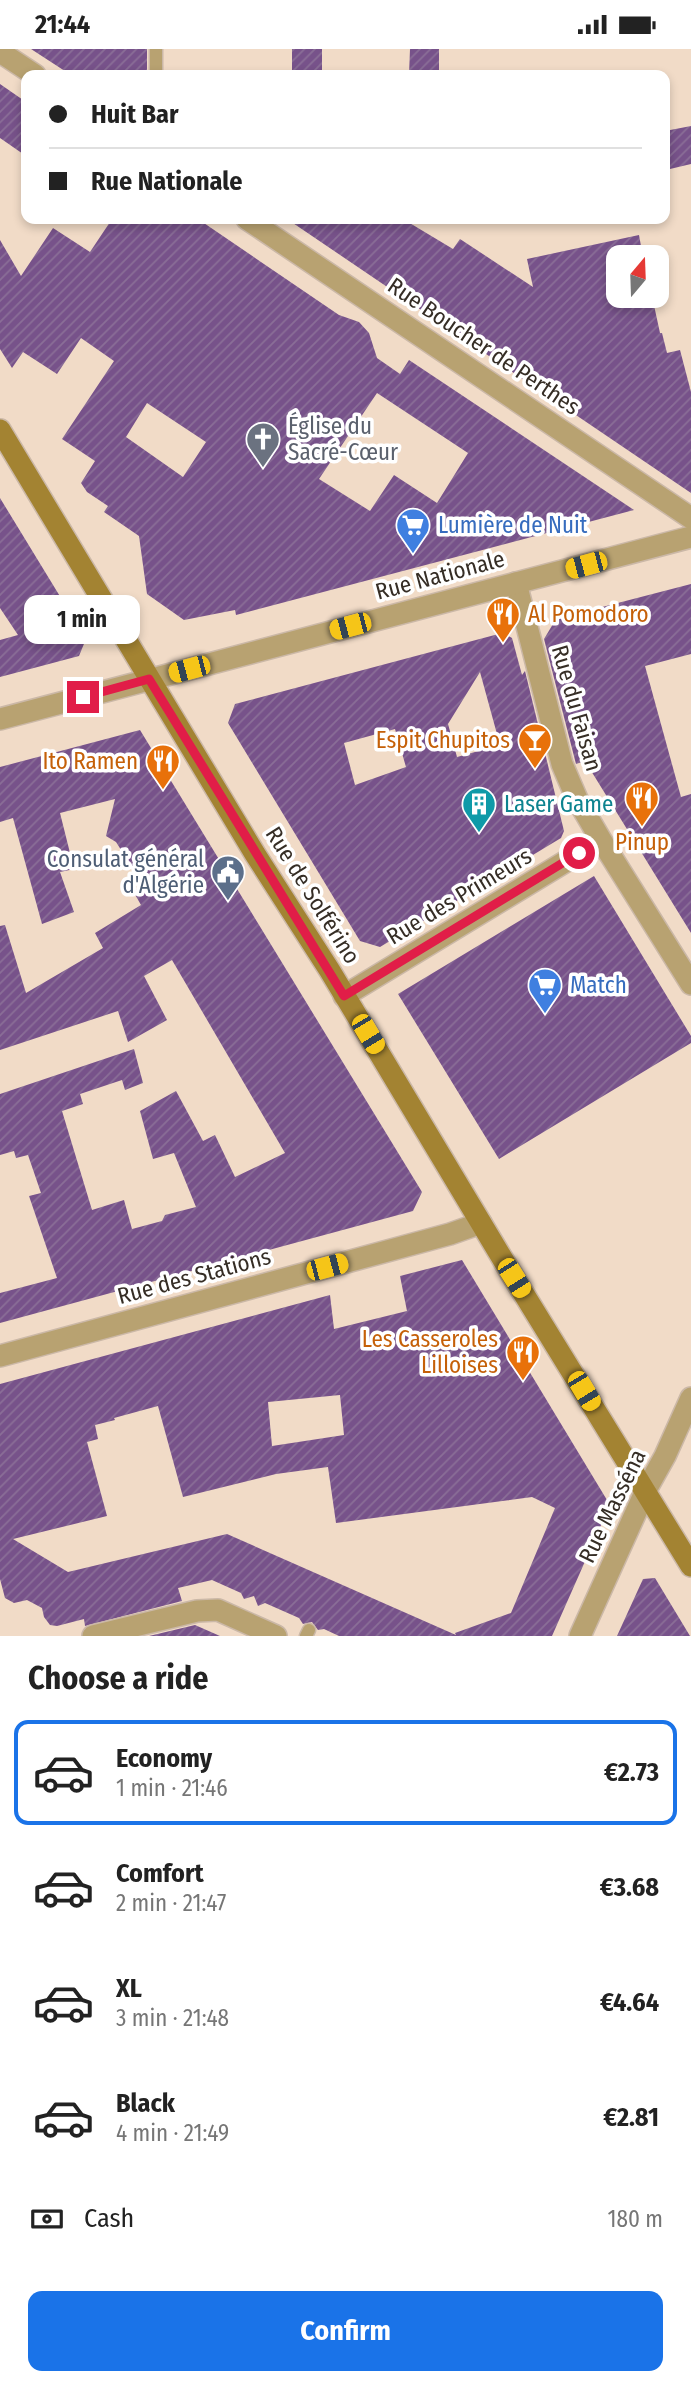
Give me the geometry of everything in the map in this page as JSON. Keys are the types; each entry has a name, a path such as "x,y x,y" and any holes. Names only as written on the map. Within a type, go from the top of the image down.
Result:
{"main road":[{"name":"Rue de Solférino","path":"0,431 691,1566"}],"street":[{"path":"0,52 27,70"},
{"name":"Rue Boucher de Perthes","path":"254,224 691,518"},
{"name":"Rue Nationale","path":"0,719 691,537"},
{"name":"Rue du Faisan","path":"516,583 562,764 577,799 691,985"},
{"name":"Rue des Primeurs","path":"344,996 601,840"},
{"name":"Rue des Stations","path":"0,1356 450,1234 481,1223"},
{"name":"Rue Masséna","path":"580,1636 691,1398"},
{"path":"93,1636 197,1611 218,1610 276,1636"}],"lane":[{"path":"156,49 156,70"}],"building":[{"path":"31,49 147,49 147,70 63,70"},
{"path":"292,49 322,49 322,70 292,70"},
{"path":"410,49 439,49 439,70 409,70"},
{"path":"0,84 21,99 21,153 0,138"},
{"path":"691,126 691,164 670,169 670,130"},
{"path":"109,224 205,224 339,315 359,322 369,333 377,358 400,374 409,360 634,510 236,615 235,610 184,620 147,594 139,536 104,512 108,506 87,492 81,483 95,461 62,439 114,361 81,338 57,374 23,352 12,368 0,349 0,240 21,276 53,228 90,252","holes":["377,393 468,453 437,503 394,475 370,511 319,479","147,403 206,442 183,477 126,437"]},
{"path":"294,224 411,224 453,249 460,239 533,287 527,259 639,235 641,245 606,245 606,308 655,308 667,353 680,350 691,392 691,493"},
{"path":"0,498 86,639 79,656 0,677 0,640 18,635 0,608"},
{"path":"691,584 691,654 645,666 681,797 691,794 691,933 585,761 576,764 544,639 556,619"},
{"path":"506,632 505,634 512,638 522,675 525,671 564,831 561,838 380,947 360,941 228,723 235,704","holes":["480,672 500,745 457,757 448,724","395,729 406,767 355,785 344,743"]},
{"path":"140,730 422,1192 413,1211 0,1323 0,1293 57,1278 29,1196 41,1193 28,1155 16,1158 14,1151 0,1155 0,1094 134,1049 143,1083 125,1090 122,1080 80,1094 83,1104 62,1111 92,1210 124,1200 132,1229 162,1221 165,1215 196,1207 174,1153 153,1159 140,1111 176,1091 203,1141 215,1135 235,1177 285,1153 172,960 144,976 167,1020 128,1042 118,1011 0,1050 0,926 5,925 26,993 103,948 95,933 141,905 133,891 141,887 135,877 137,875 116,842 106,836 115,799 60,813 74,869 60,872 74,912 42,924 13,818 0,822 0,767"},
{"name":"Match","path":"594,876 691,1036 691,1043 499,1159 398,994"},
{"path":"462,1260 610,1505 552,1636 339,1636 324,1629 318,1630 312,1622 303,1624 299,1618 265,1603 258,1606 254,1596 244,1599 241,1593 212,1580 178,1588 182,1601 85,1626 84,1619 57,1626 50,1625 42,1608 27,1600 14,1603 5,1598 0,1579 0,1384 330,1295 334,1329 407,1311 400,1276","holes":["340,1395 344,1435 272,1446 268,1402","158,1406 183,1497 276,1474 328,1467 336,1523 532,1497 555,1508 511,1613 455,1633 456,1635 227,1534 68,1572 13,1539 107,1516 87,1442 98,1439 95,1425"]},
{"path":"655,1578 690,1636 617,1636 643,1579"},
{"path":"195,1625 220,1636 149,1636"}],"place":[{"name":"Église du Sacré-Cœur","path":"263,469"},
{"name":"Lumière de Nuit","path":"413,555"},
{"name":"Al Pomodoro","path":"503,644"},
{"name":"Espit Chupitos","path":"535,770"},
{"name":"Ito Ramen","path":"163,791"},
{"name":"Pinup","path":"642,828"},
{"name":"Laser Game","path":"479,834"},
{"name":"Consulat général d'Algérie","path":"228,902"},
{"name":"Match","path":"545,1015"},
{"name":"Les Casseroles Lilloises","path":"523,1382"}],"route":[{"path":"83,697 149,679 344,996 579,853"}]}
